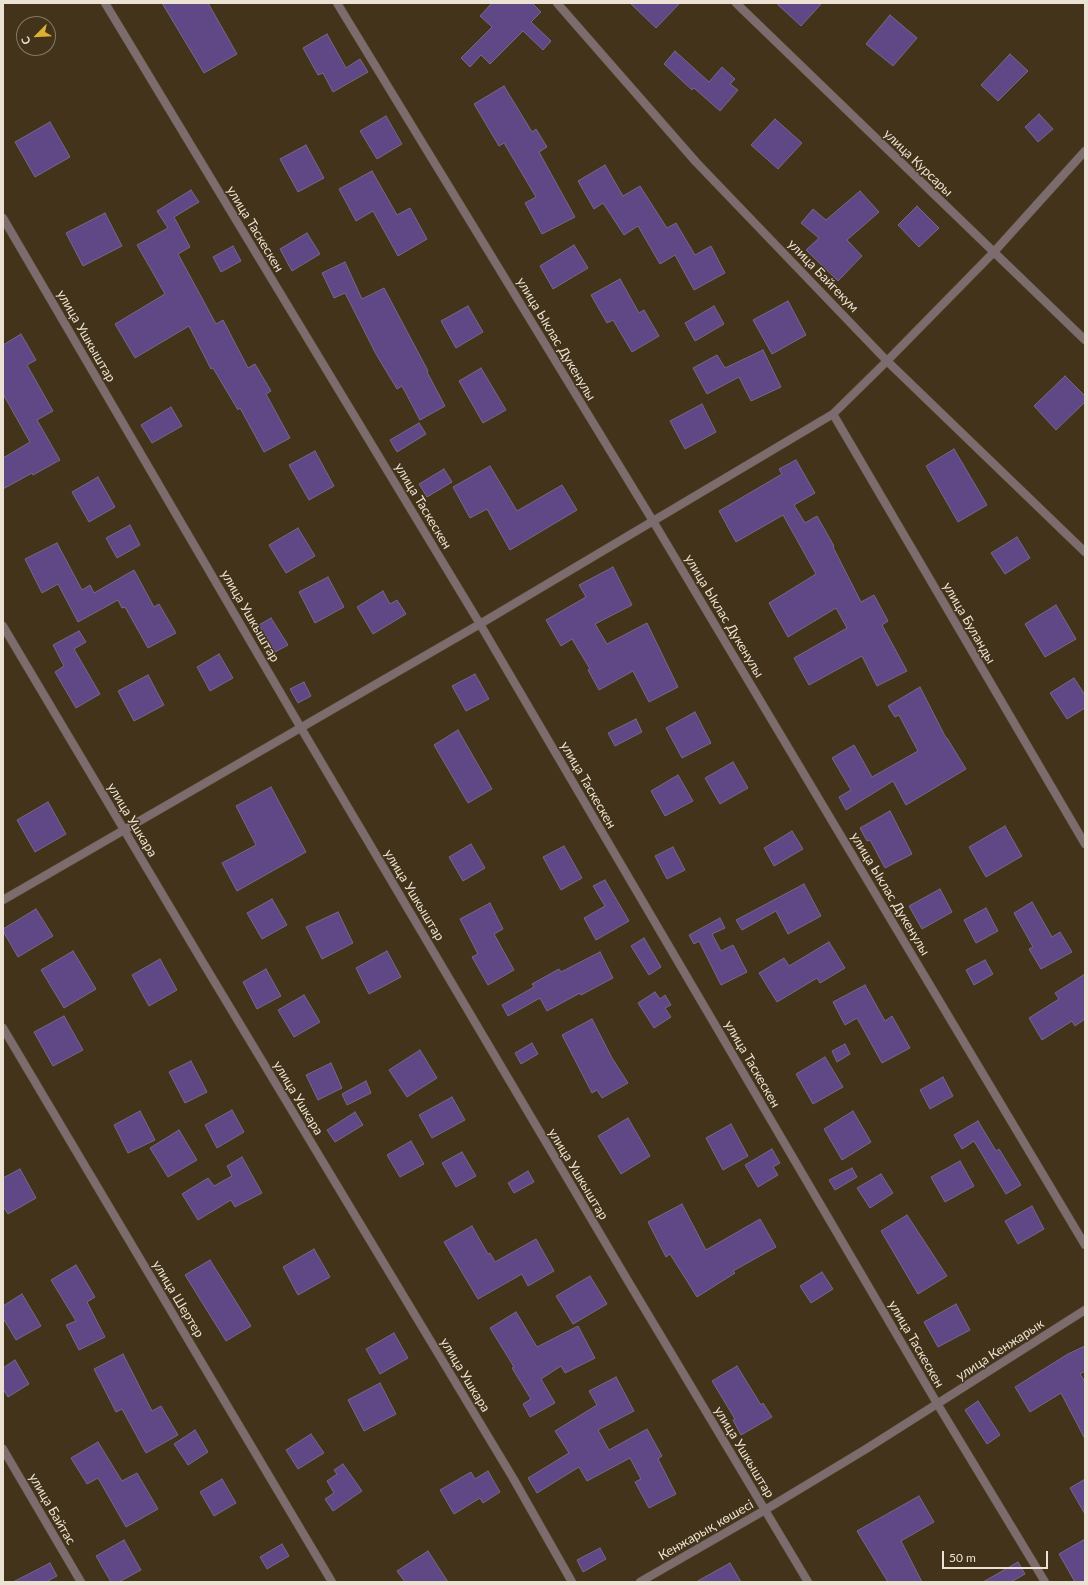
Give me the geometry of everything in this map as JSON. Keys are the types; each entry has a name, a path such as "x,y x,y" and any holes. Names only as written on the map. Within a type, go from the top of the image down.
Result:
{"street":[{"name":"улица Таскескен","path":"105,3 480,624 938,1405 1045,1582"},
{"name":"улица Ыклас Дукенулы","path":"337,3 653,521 1085,1245"},
{"name":"улица Байгекум","path":"557,3 696,162 888,361 1085,552"},
{"name":"улица Курсары","path":"736,3 1085,340"},
{"path":"3,900 480,624 833,414 888,361 993,252 1085,151"},
{"name":"улица Ушкыштар","path":"3,218 301,728 808,1582"},
{"name":"улица Буланды","path":"833,414 1085,844"},
{"name":"улица Ушкара","path":"3,626 124,831 513,1478 572,1582"},
{"name":"улица Шертер","path":"3,1028 332,1582"},
{"name":"улица Кенжарык","path":"866,1449 938,1405 1085,1310"},
{"name":"улица Байтас","path":"3,1449 81,1582"},
{"name":"Кенжарық көшесі","path":"640,1582 765,1510 866,1449"}],"building":[{"path":"162,3 208,3 237,54 204,73"},
{"path":"492,3 532,3 541,12 531,22 551,41 543,50 523,31 490,64 481,55 470,67 461,58 492,27 480,16"},
{"path":"630,3 680,3 656,28"},
{"path":"776,3 822,3 801,26"},
{"path":"890,15 917,38 893,66 866,44"},
{"path":"327,34 346,68 360,59 368,72 333,92 323,73 318,75 303,48"},
{"path":"675,51 709,82 722,67 735,79 730,84 738,90 720,111 694,88 692,90 664,64"},
{"path":"1010,54 1028,71 998,101 981,85"},
{"path":"504,86 532,132 536,129 547,147 539,152 575,217 542,234 525,203 536,197 504,143 499,146 474,104"},
{"path":"1039,114 1053,129 1038,142 1025,127"},
{"path":"386,116 402,144 377,159 360,131"},
{"path":"775,119 802,143 778,169 751,145"},
{"path":"50,122 70,157 35,177 15,142"},
{"path":"306,145 324,178 298,192 280,159"},
{"path":"605,165 623,196 640,186 667,228 676,223 695,255 711,246 725,273 694,290 675,255 660,264 638,226 624,235 603,203 594,209 578,181"},
{"path":"372,171 397,215 410,208 427,239 398,256 373,211 356,221 339,189"},
{"path":"191,190 199,202 174,217 190,247 178,254 216,324 223,320 248,368 255,364 271,391 266,394 290,438 264,452 240,408 238,410 213,368 211,369 189,326 135,358 115,324 165,294 137,245 168,228 157,211"},
{"path":"860,191 879,212 847,240 862,256 838,281 806,250 819,238 801,223 813,209 826,220"},
{"path":"917,206 939,228 919,247 898,225"},
{"path":"105,213 122,246 83,266 66,233"},
{"path":"307,233 320,254 292,271 280,249"},
{"path":"574,245 588,268 553,289 540,266"},
{"path":"233,246 241,261 221,272 213,257"},
{"path":"345,262 362,299 384,288 445,406 420,420 402,386 397,389 376,354 345,293 334,298 322,273"},
{"path":"620,279 639,313 644,310 659,336 632,352 613,320 607,323 591,295"},
{"path":"788,301 806,335 772,354 753,320"},
{"path":"468,306 483,332 456,348 441,321"},
{"path":"714,306 724,324 695,341 685,323"},
{"path":"21,334 36,360 27,365 53,411 37,420 60,460 3,489 3,458 30,442 3,394 3,345"},
{"path":"763,350 781,387 751,401 739,377 707,394 693,368 717,355 725,368"},
{"path":"481,368 506,410 483,423 459,381"},
{"path":"1065,376 1085,396 1085,402 1056,430 1034,406"},
{"path":"702,404 716,432 685,449 670,421"},
{"path":"171,407 182,426 152,443 141,425"},
{"path":"419,423 426,434 397,452 390,440"},
{"path":"954,449 987,505 958,522 926,466"},
{"path":"315,451 334,486 309,500 289,465"},
{"path":"796,460 815,493 794,505 805,523 817,516 834,546 833,547 861,602 874,595 888,621 882,625 907,671 877,686 862,656 809,685 794,658 847,628 836,608 788,637 769,603 816,574 783,515 736,542 719,511 782,474 779,469"},
{"path":"490,466 517,511 562,485 577,510 510,550 487,509 470,518 453,487"},
{"path":"444,469 452,482 427,497 419,484"},
{"path":"98,477 115,507 89,522 72,492"},
{"path":"130,525 140,545 117,558 106,538"},
{"path":"298,528 315,556 286,573 269,545"},
{"path":"1017,537 1030,558 1005,574 991,553"},
{"path":"57,543 82,590 90,585 94,593 134,570 154,607 159,604 176,633 148,648 125,607 122,608 118,600 78,622 58,584 42,593 25,559"},
{"path":"613,567 632,605 595,624 607,644 647,623 678,687 649,702 633,671 599,690 588,670 590,669 572,639 561,646 546,620 586,597 579,585"},
{"path":"328,577 344,607 315,623 299,592"},
{"path":"383,591 390,604 397,600 406,614 373,634 357,607"},
{"path":"1056,605 1076,639 1045,657 1025,624"},
{"path":"271,618 288,645 275,652 259,625"},
{"path":"79,631 86,642 74,649 100,694 76,708 55,672 64,666 53,645"},
{"path":"219,654 233,678 210,691 197,667"},
{"path":"475,674 489,699 466,711 452,686"},
{"path":"148,675 164,705 134,721 118,691"},
{"path":"1074,678 1085,695 1085,708 1067,719 1050,693"},
{"path":"304,682 311,696 298,703 290,689"},
{"path":"920,687 946,738 966,769 906,805 893,781 846,810 839,797 851,790 832,758 854,745 872,777 918,751 899,715 895,717 888,706"},
{"path":"695,712 711,743 682,758 666,728"},
{"path":"636,719 642,732 615,746 608,733"},
{"path":"458,730 492,789 468,803 434,745"},
{"path":"733,762 748,788 720,804 705,778"},
{"path":"678,775 693,801 665,816 651,791"},
{"path":"271,787 306,852 237,891 222,863 256,845 236,806"},
{"path":"48,802 66,834 35,852 17,820"},
{"path":"890,811 912,854 885,868 870,840 867,841 860,828"},
{"path":"1005,826 1022,856 986,877 969,847"},
{"path":"792,831 803,849 774,866 764,848"},
{"path":"471,844 485,868 463,881 449,857"},
{"path":"564,846 582,878 561,890 543,857"},
{"path":"673,847 685,870 667,879 655,856"},
{"path":"605,880 629,921 596,940 584,918 605,906 593,886"},
{"path":"804,884 821,916 788,934 776,911 742,930 736,920"},
{"path":"940,889 952,912 922,929 909,906"},
{"path":"272,899 287,925 262,939 247,913"},
{"path":"1032,902 1052,937 1060,932 1072,952 1041,969 1029,949 1033,947 1014,913"},
{"path":"490,903 503,929 494,934 514,970 488,985 472,957 478,954 460,919"},
{"path":"986,908 998,931 976,943 964,920"},
{"path":"36,909 53,936 18,957 3,929"},
{"path":"338,912 353,943 322,959 306,927"},
{"path":"720,918 725,928 712,934 721,951 733,945 747,972 721,985 699,941 694,944 689,935"},
{"path":"644,938 661,967 649,975 631,946"},
{"path":"829,942 845,968 820,983 817,978 777,1002 759,973 784,958 789,966"},
{"path":"73,951 96,989 64,1008 41,970"},
{"path":"387,951 401,977 369,994 356,968"},
{"path":"600,952 613,978 581,995 580,993 547,1011 540,998 508,1016 502,1005 534,987 532,984 559,969 561,972"},
{"path":"160,959 177,990 149,1006 132,975"},
{"path":"985,960 993,974 974,985 966,970"},
{"path":"266,969 281,996 257,1009 243,982"},
{"path":"1085,974 1085,1019 1075,1026 1072,1021 1042,1040 1029,1018 1059,999 1055,993"},
{"path":"865,985 885,1021 892,1016 910,1048 882,1063 857,1018 845,1025 833,1002"},
{"path":"655,992 660,999 665,995 671,1005 665,1008 671,1017 654,1028 638,1003"},
{"path":"304,995 320,1022 294,1037 278,1010"},
{"path":"64,1016 83,1050 53,1066 34,1032"},
{"path":"592,1019 612,1058 628,1083 602,1098 597,1090 592,1093 562,1035"},
{"path":"532,1043 538,1054 521,1064 515,1053"},
{"path":"845,1044 850,1054 837,1062 832,1051"},
{"path":"420,1050 437,1078 407,1097 389,1070"},
{"path":"825,1057 843,1087 813,1104 796,1074"},
{"path":"191,1061 207,1092 185,1103 169,1072"},
{"path":"331,1063 342,1088 318,1100 306,1075"},
{"path":"943,1077 953,1096 930,1109 920,1090"},
{"path":"366,1081 371,1093 347,1105 342,1094"},
{"path":"452,1097 465,1120 432,1138 419,1115"},
{"path":"232,1110 244,1132 217,1148 205,1125"},
{"path":"140,1111 155,1140 128,1153 114,1125"},
{"path":"853,1111 871,1142 842,1160 824,1129"},
{"path":"355,1112 363,1125 335,1142 327,1130"},
{"path":"628,1118 650,1156 621,1174 598,1136"},
{"path":"978,1121 996,1151 999,1149 1021,1185 1006,1194 974,1141 962,1149 954,1135"},
{"path":"731,1124 748,1156 723,1170 706,1138"},
{"path":"179,1130 197,1160 168,1177 150,1148"},
{"path":"411,1141 424,1164 400,1177 387,1155"},
{"path":"772,1149 780,1163 773,1167 778,1175 758,1187 745,1165"},
{"path":"462,1152 476,1176 456,1187 442,1163"},
{"path":"242,1157 262,1193 235,1207 231,1200 198,1220 182,1194 208,1178 214,1186 232,1176 227,1166"},
{"path":"960,1161 974,1186 945,1202 931,1177"},
{"path":"852,1168 857,1177 835,1190 829,1180"},
{"path":"20,1169 36,1198 8,1214 3,1206 3,1178"},
{"path":"528,1171 534,1182 514,1193 508,1183"},
{"path":"881,1174 893,1193 870,1208 857,1188"},
{"path":"682,1204 706,1250 760,1219 776,1247 733,1271 735,1273 697,1297 670,1254 666,1257 648,1222"},
{"path":"1032,1206 1044,1229 1018,1244 1005,1221"},
{"path":"907,1215 947,1276 918,1294 881,1231"},
{"path":"472,1226 488,1254 490,1253 495,1262 536,1239 554,1271 528,1286 522,1274 478,1299 444,1242"},
{"path":"314,1249 330,1277 298,1295 283,1267"},
{"path":"210,1260 251,1326 226,1341 185,1275"},
{"path":"76,1265 95,1297 87,1302 105,1337 79,1350 66,1325 76,1321 51,1280"},
{"path":"822,1272 833,1289 811,1303 800,1286"},
{"path":"590,1276 607,1304 573,1324 556,1296"},
{"path":"22,1294 41,1326 16,1340 3,1318 3,1306"},
{"path":"956,1304 970,1330 938,1347 924,1322"},
{"path":"516,1312 537,1347 578,1326 595,1358 565,1373 561,1366 541,1379 555,1403 530,1417 523,1404 531,1399 512,1368 514,1367 490,1328"},
{"path":"394,1333 408,1358 380,1374 366,1349"},
{"path":"1085,1346 1085,1371 1080,1374 1085,1382 1085,1439 1061,1393 1030,1412 1015,1387 1068,1354"},
{"path":"123,1354 152,1411 161,1406 178,1435 146,1453 122,1409 116,1412 94,1369"},
{"path":"15,1360 29,1384 8,1397 3,1389 3,1368"},
{"path":"737,1366 761,1405 763,1403 772,1417 741,1435 733,1420 735,1419 712,1381"},
{"path":"616,1377 634,1411 598,1430 609,1450 647,1429 662,1456 658,1459 676,1494 649,1508 635,1482 641,1479 630,1458 587,1481 579,1467 537,1493 528,1478 569,1453 555,1431 597,1405 589,1391"},
{"path":"380,1383 396,1414 364,1431 348,1400"},
{"path":"978,1401 1000,1435 987,1444 965,1410"},
{"path":"195,1430 208,1452 188,1465 174,1444"},
{"path":"311,1434 324,1453 298,1469 286,1450"},
{"path":"98,1442 122,1481 137,1473 158,1509 126,1527 98,1478 87,1484 71,1458"},
{"path":"343,1464 362,1491 333,1511 325,1499 334,1493 327,1481 337,1474 334,1470"},
{"path":"488,1471 500,1492 483,1503 480,1498 454,1514 440,1490 471,1472 475,1479"},
{"path":"222,1479 236,1503 214,1516 200,1492"},
{"path":"1085,1479 1085,1514 1070,1488"},
{"path":"919,1496 934,1522 901,1541 922,1582 888,1582 857,1531"},
{"path":"1085,1539 1085,1582 1075,1582 1059,1554"},
{"path":"124,1540 141,1570 119,1582 111,1582 96,1556"},
{"path":"282,1544 289,1556 267,1569 260,1557"},
{"path":"600,1548 606,1559 583,1572 577,1560"},
{"path":"428,1551 448,1582 405,1582 397,1571"},
{"path":"1018,1562 1025,1574 1011,1582 983,1582"},
{"path":"50,1563 57,1576 46,1582 13,1582"},
{"path":"730,1563 741,1582 696,1582"}]}
